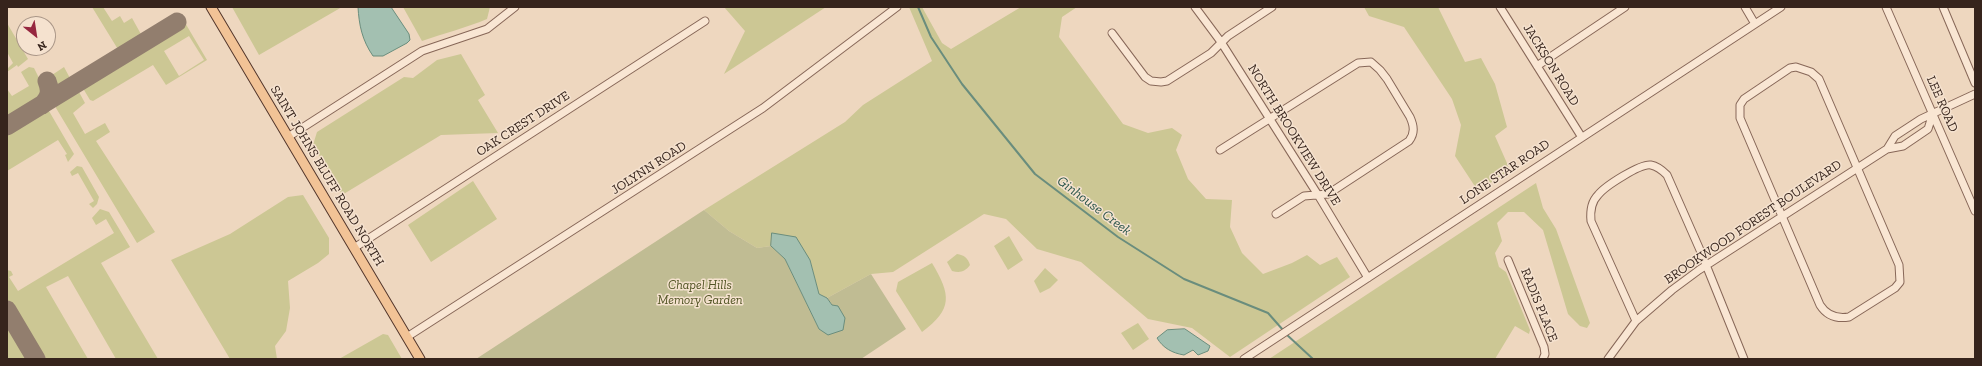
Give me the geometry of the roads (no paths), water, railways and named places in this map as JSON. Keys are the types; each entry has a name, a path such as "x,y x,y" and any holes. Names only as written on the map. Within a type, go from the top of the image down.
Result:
{"main road":[{"name":"SAINT JOHNS BLUFF ROAD NORTH","path":"211,7 420,359"}],"street":[{"path":"288,137 422,51 487,29 515,7"},
{"name":"JOLYNN ROAD","path":"407,337 763,108 897,7"},
{"name":"NORTH BROOKVIEW DRIVE","path":"1195,7 1221,42 1318,195 1368,278"},
{"path":"1112,33 1145,77 1151,81 1161,82 1171,79 1211,53 1221,42 1272,7"},
{"name":"JACKSON ROAD","path":"1500,7 1581,136"},
{"path":"1537,66 1625,7"},
{"path":"1745,7 1755,24"},
{"name":"LONE STAR ROAD","path":"1244,359 1581,136 1781,7"},
{"name":"LEE ROAD","path":"1886,7 1975,211"},
{"path":"1943,7 1975,83"},
{"name":"OAK CREST DRIVE","path":"354,248 705,21"},
{"path":"1220,150 1261,124 1270,120 1358,63 1371,62 1375,65 1387,79 1410,118 1413,124 1413,136 1409,141 1328,194 1304,196 1276,214"},
{"path":"1796,67 1811,72 1819,79 1899,265 1900,282 1891,292 1849,317 1840,318 1824,311 1782,217 1740,118 1740,106 1744,99 1778,75 1790,68 1796,67"},
{"name":"BROOKWOOD FOREST BOULEVARD","path":"1886,149 1895,136 1933,113 1975,94"},
{"name":"BROOKWOOD FOREST BOULEVARD","path":"1608,359 1636,321 1672,290 1706,266 1886,149 1903,146 1928,129 1933,113"},
{"path":"1636,321 1591,221 1590,214 1591,206 1598,194 1634,170 1645,165 1652,165 1663,171 1666,175 1706,266 1744,359"},
{"name":"RADIS PLACE","path":"1508,260 1544,347 1545,354 1543,359"}],"waterway":[{"name":"Ginhouse Creek","path":"918,7 931,37 962,84 1035,174 1118,237 1184,279 1268,313 1283,330"},
{"name":"Ginhouse Creek","path":"1286,334 1313,359"}],"park label":[{"name":"Chapel Hills Memory Garden","path":"700,292"}]}
